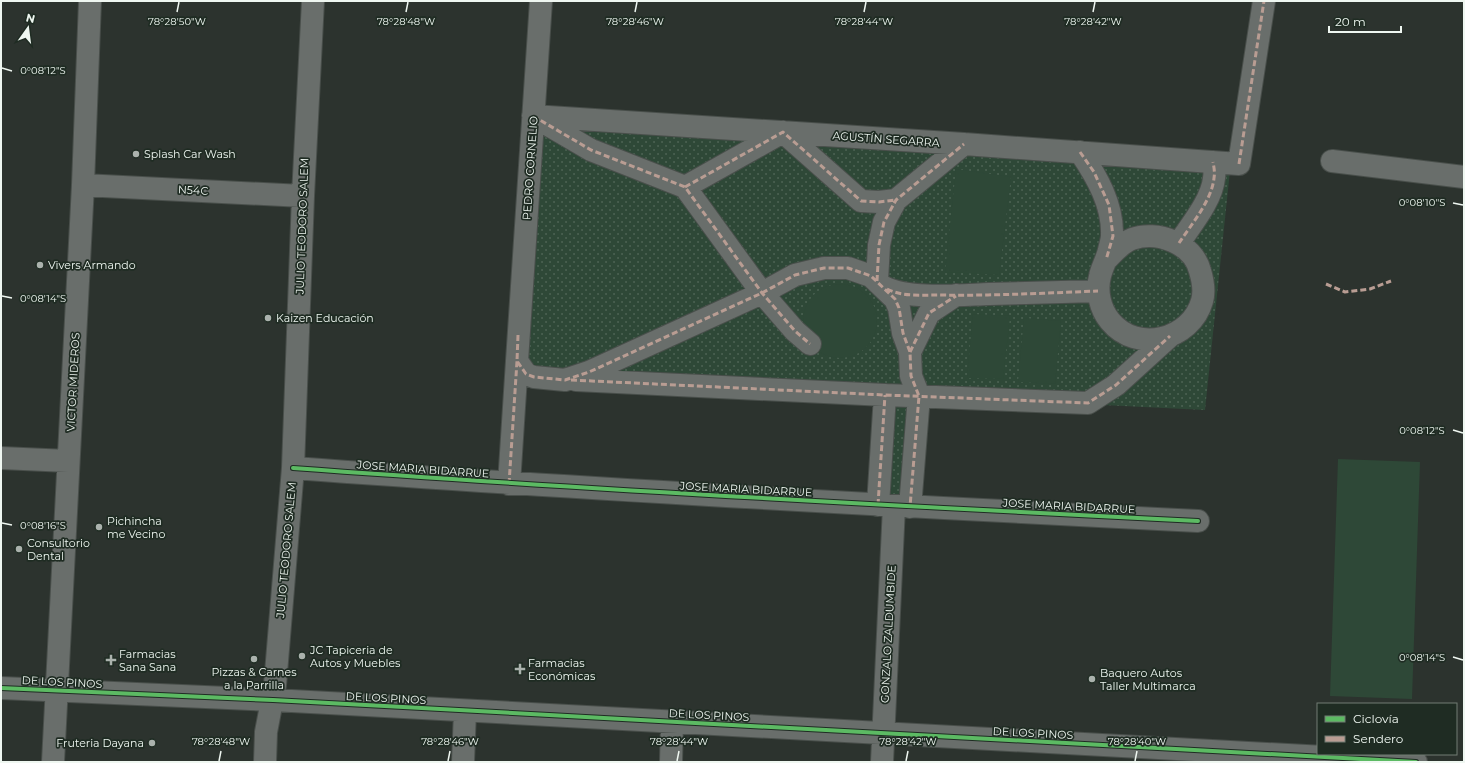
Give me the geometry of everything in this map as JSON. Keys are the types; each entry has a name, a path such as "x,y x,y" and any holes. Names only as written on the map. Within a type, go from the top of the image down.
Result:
{"street":[{"name":"VICTOR MIDEROS","path":"53,762 83,185 90,1"},
{"name":"JULIO TEODORO SALEM","path":"265,762 266,732 275,685 293,468 303,196 313,1"},
{"name":"PEDRO CORNELIO","path":"509,484 541,1"},
{"name":"AGUSTÍN SEGARRA","path":"533,116 964,144 1238,164 1264,1"},
{"path":"533,116 591,150 685,187 762,294 795,332 810,344"},
{"path":"685,187 783,132 860,201 879,202 896,200"},
{"path":"880,284 879,245 884,222 896,200 964,144"},
{"path":"1080,152 1094,172 1109,205 1113,236 1100,275 1098,291 1102,307 1111,322 1123,332 1138,338 1155,340 1170,336 1185,328 1195,316 1202,300 1203,284 1200,268 1191,254 1179,244 1164,237 1147,236 1131,239 1117,247 1106,260"},
{"path":"1332,161 1464,178"},
{"path":"1179,244 1211,192 1215,177 1213,162"},
{"name":"N54C","path":"83,185 303,196"},
{"path":"566,380 589,372 762,294 795,275 824,268 848,268 871,276 895,299 903,333 910,352 911,376 919,396 894,506"},
{"path":"880,284 893,292 904,294 956,295 1098,291"},
{"path":"910,352 930,313 956,295"},
{"path":"517,361 526,374 534,377 566,380 1088,403 1116,385 1170,336"},
{"path":"885,395 894,506"},
{"path":"1,458 68,461"},
{"name":"JOSE MARIA BIDARRUE","path":"293,468 509,484 894,506 1198,521"},
{"name":"GONZALO ZALDUMBIDE","path":"882,762 894,506"},
{"name":"DE LOS PINOS","path":"1,688 272,700 883,734 1099,754 1416,762"},
{"path":"463,762 465,711"},
{"path":"671,762 672,722"}],"green space":[{"path":"533,116 1231,161 1205,410 919,396 910,507 878,505 885,395 528,373"},
{"path":"956,169 1011,177 999,275 945,272"},
{"path":"833,284 847,284 861,290 871,300 877,314 875,335 871,342 861,352 847,358 833,358 819,352 809,342 803,328 803,314 809,300 819,290"},
{"path":"973,314 1010,316 1003,379 967,378"},
{"path":"1024,318 1061,321 1055,384 1018,382"},
{"path":"1338,459 1420,462 1412,699 1330,696"}],"marked path":[{"path":"1239,164 1264,1"},
{"path":"533,116 591,150 685,187 762,293 795,331 810,344"},
{"path":"685,187 783,132 861,201 879,202 896,200"},
{"path":"877,281 879,245 884,222 896,200 964,144"},
{"path":"1080,152 1094,172 1109,205 1113,236 1106,260"},
{"path":"1179,243 1200,212 1209,195 1214,176 1213,162"},
{"path":"518,335 517,361 526,374 534,377 565,380 589,372 762,293 795,275 824,268 848,268 871,276 895,299 899,308 903,333 910,352 911,376 919,396 910,507"},
{"path":"1326,284 1345,292 1370,289 1391,281"},
{"path":"887,289 893,292 919,295 999,295 1098,291"},
{"path":"910,352 929,313 956,296"},
{"path":"571,380 1088,403 1116,385 1170,336"},
{"path":"509,484 517,361"},
{"path":"878,505 885,395"}],"cycle path":[{"path":"293,468 745,497 1198,521"},
{"path":"1,688 273,700 1416,762"}],"place":[{"name":"Splash Car Wash","path":"136,154"},
{"name":"Vivers Armando","path":"40,265"},
{"name":"Kaizen Educación","path":"268,318"},
{"name":"Pichincha me Vecino","path":"99,527"},
{"name":"Consultorio Dental","path":"19,549"},
{"name":"JC Tapiceria de Autos y Muebles","path":"302,656"},
{"name":"Pizzas & Carnes a la Parrilla","path":"254,659"},
{"name":"Farmacias Sana Sana","path":"111,660"},
{"name":"Farmacias Económicas","path":"520,669"},
{"name":"Baquero Autos Taller Multimarca","path":"1092,679"},
{"name":"Fruteria Dayana","path":"152,743"}]}
